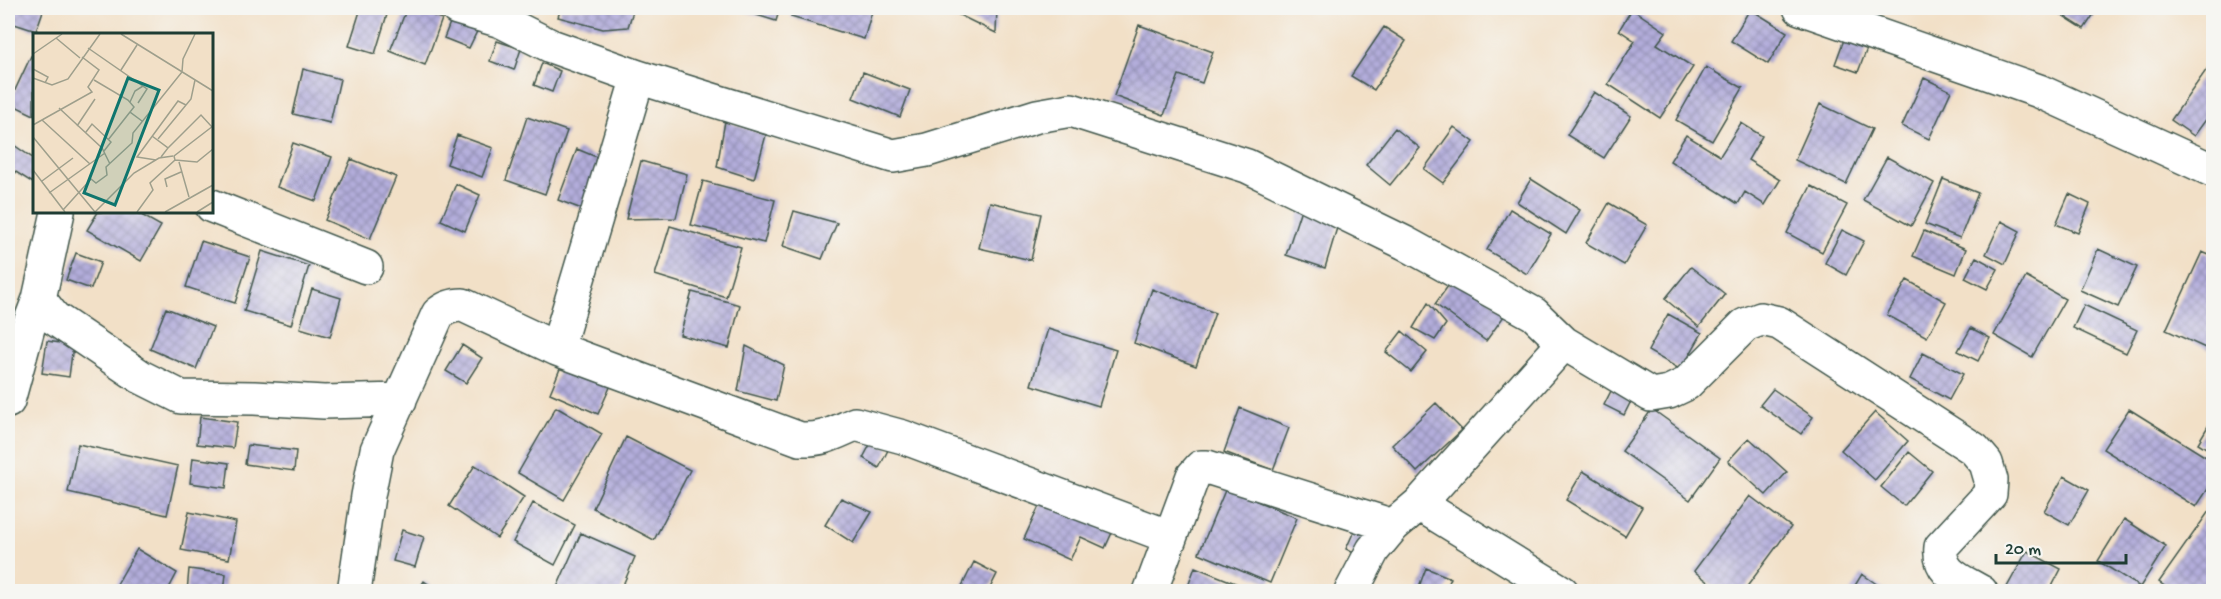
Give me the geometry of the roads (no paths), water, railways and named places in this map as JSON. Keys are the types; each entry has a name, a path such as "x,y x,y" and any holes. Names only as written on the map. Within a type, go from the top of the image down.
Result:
{"street":[{"path":"457,8 501,21 551,46 638,77 893,156 927,150 1038,116 1071,110 1247,166 1405,243 1534,314 1564,343 1651,395 1669,392 1686,384 1745,325 1761,319 1779,323 1974,448 1986,463 1991,480 1990,494 1941,547 1940,556 1943,566 1950,573 1981,591"},
{"path":"1800,8 2039,91 2214,171"},
{"path":"557,349 638,77"},
{"path":"213,206 366,267"},
{"path":"8,401 28,328 39,299 58,213"},
{"path":"39,299 54,318 141,377 181,397 324,402 400,400"},
{"path":"354,591 377,450 438,314 454,305 463,304 557,349 800,439 817,440 829,437 855,424 903,437 1170,537"},
{"path":"1351,591 1373,550 1393,526 1419,504 1564,343"},
{"path":"1150,591 1193,476 1201,467 1393,526"},
{"path":"1419,504 1562,591"}]}
